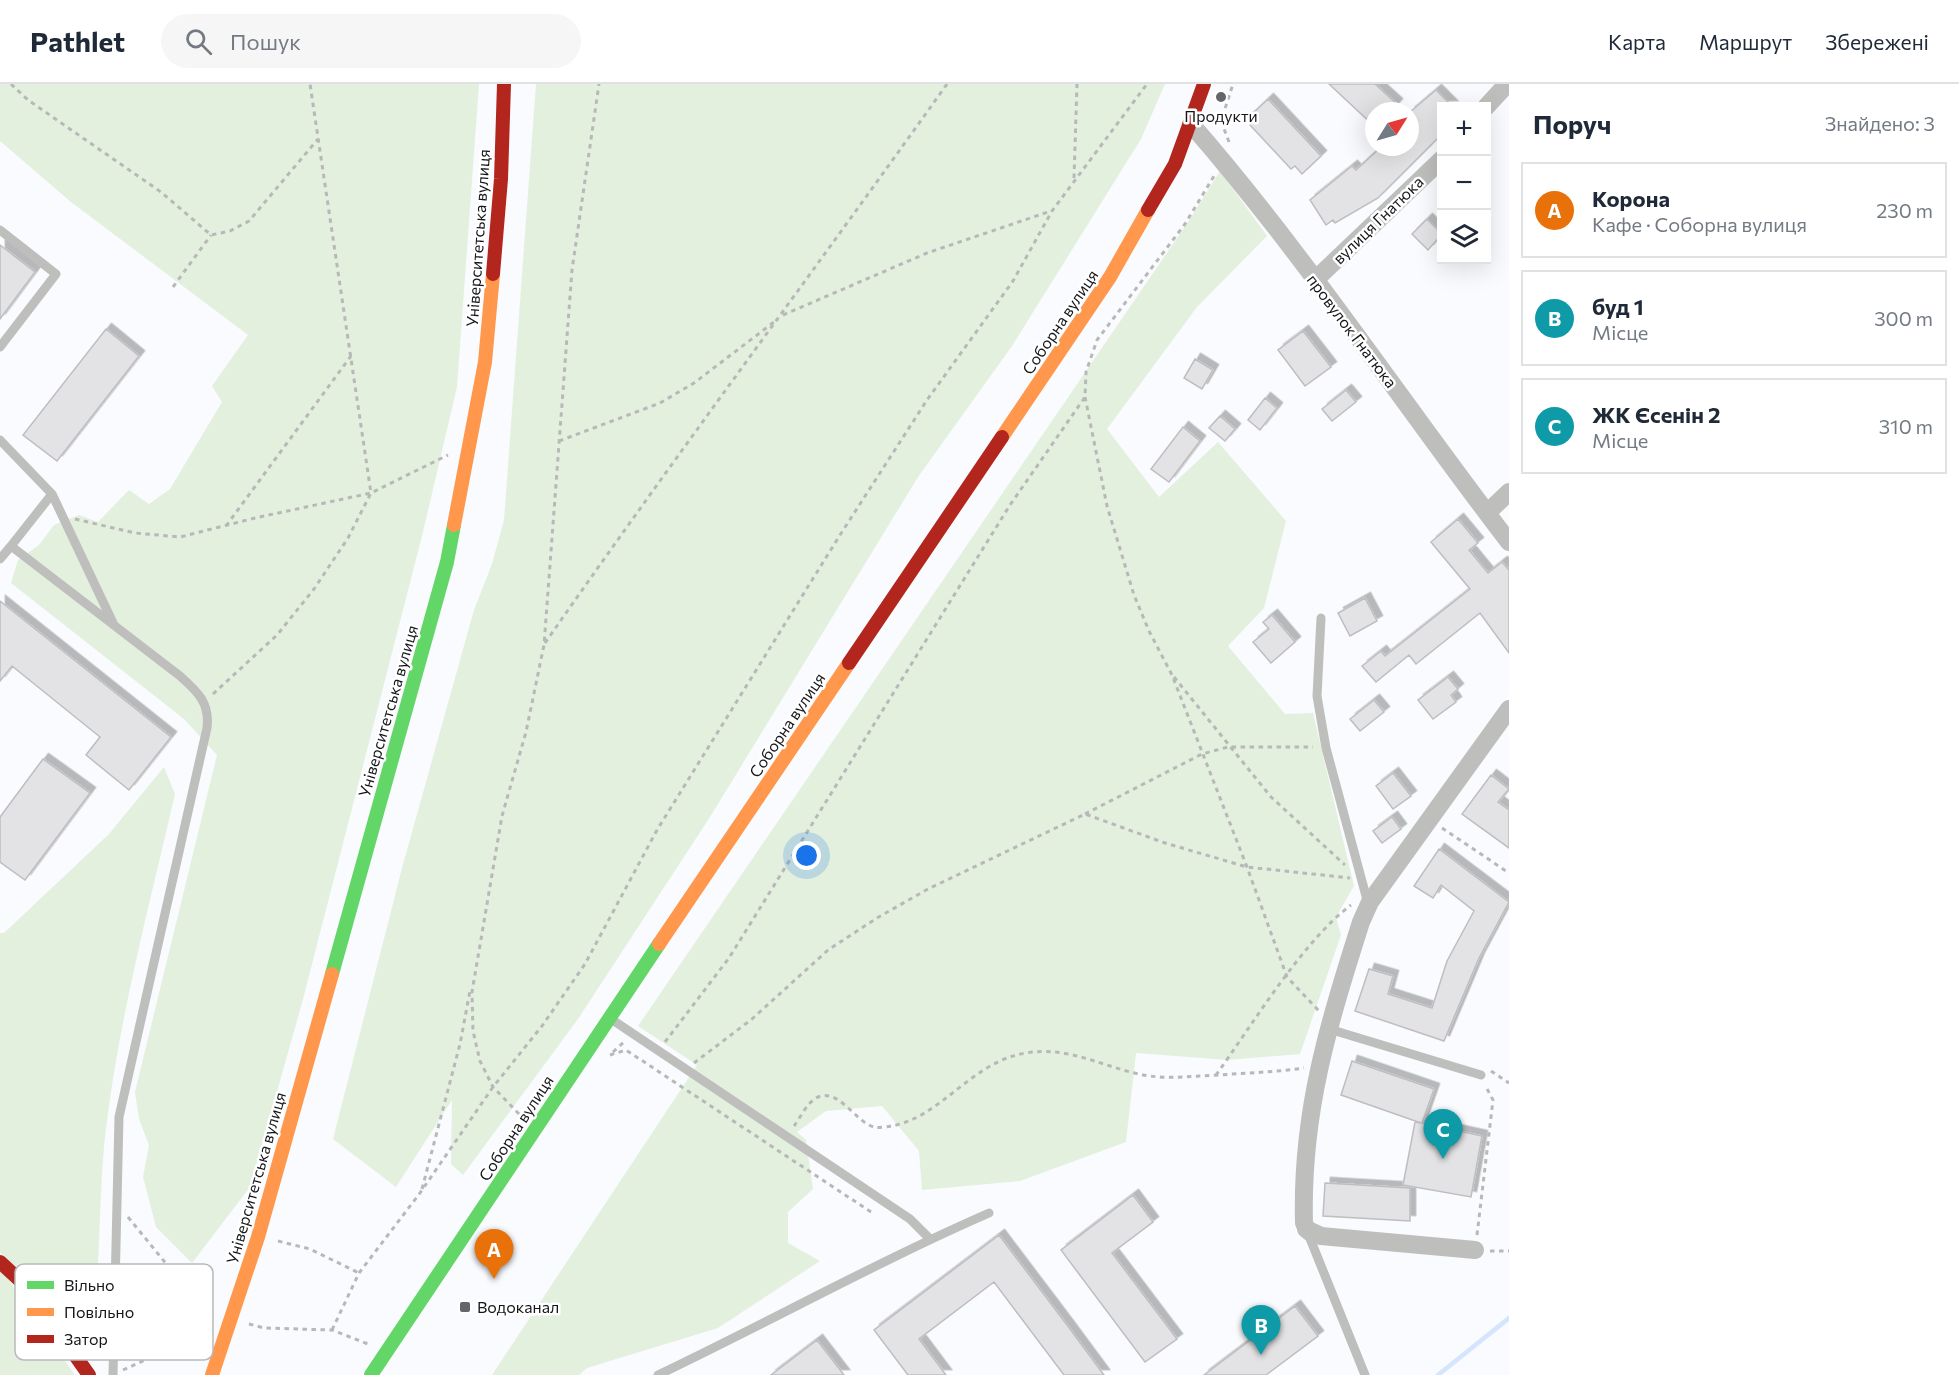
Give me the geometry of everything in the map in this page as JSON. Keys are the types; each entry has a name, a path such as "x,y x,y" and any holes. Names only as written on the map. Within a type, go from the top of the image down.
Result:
{"main road":[{"name":"Університетська вулиця","path":"212,1375 258,1237 447,562 485,362 494,272 504,84"},
{"name":"Соборна вулиця","path":"373,1374 609,1017 1110,277 1175,164 1204,84"},
{"path":"0,1262 15,1278"},
{"name":"Університетська вулиця","path":"230,1326 230,1366"},
{"path":"78,1360 89,1375"}],"street":[{"path":"1491,102 1507,84"},
{"name":"провулок Гнатюка","path":"1191,123 1224,161 1316,280 1509,542"},
{"name":"вулиця Гнатюка","path":"1316,280 1437,164"},
{"path":"1487,513 1509,492"},
{"path":"1475,1250 1321,1236 1306,1229 1307,1134 1318,1067 1368,899 1509,709"}],"lane":[{"path":"0,230 56,274 0,347"},
{"path":"0,440 52,494 114,626"},
{"path":"0,559 52,494"},
{"path":"11,546 180,676 204,701 207,710 207,728 122,1095 116,1141 116,1264"},
{"path":"1321,618 1317,696 1326,748 1368,899"},
{"path":"609,1017 910,1219 930,1239"},
{"path":"1329,1026 1480,1075"},
{"path":"658,1375 767,1323 930,1239 989,1213"},
{"path":"1306,1229 1365,1375"},
{"path":"113,1360 113,1375"}],"path":[{"path":"11,84 28,100 161,192 211,235"},
{"path":"204,701 277,635 331,564 371,493 310,84"},
{"path":"420,1193 460,1044 502,816 526,732 544,645 572,270 599,84"},
{"path":"544,645 642,503 783,315 947,84"},
{"path":"1074,180 1077,84"},
{"path":"332,1330 360,1273 420,1193 493,1087 542,1026 585,964 657,830 915,419 1013,281 1052,211 1147,84"},
{"path":"1233,84 1221,121 1231,150 1185,224 1097,340 1086,372 1085,397 1118,547 1149,631 1172,675 1287,977 1329,1026"},
{"path":"173,287 211,235 230,231 249,221 318,139"},
{"path":"558,441 622,419 669,398 740,351 783,315 927,253 1052,211"},
{"path":"226,526 351,356"},
{"path":"658,1051 734,949 1010,505 1085,397"},
{"path":"64,517 168,537 194,536 226,526 371,493 471,443"},
{"path":"1172,675 1228,747 1299,825 1362,880"},
{"path":"685,1069 743,1026 828,950 877,918 928,889 1085,814 1202,754 1228,747 1326,748"},
{"path":"1085,814 1165,843 1247,867 1362,880"},
{"path":"1428,819 1509,873"},
{"path":"1216,1075 1287,977 1333,921 1368,899"},
{"path":"474,969 473,1032 480,1061 493,1087 534,1130"},
{"path":"610,1055 626,1050 874,1214"},
{"path":"786,1136 813,1100 824,1096 842,1102 862,1122 876,1128 905,1123 919,1117 983,1069 1024,1053 1048,1050 1069,1053 1150,1076 1216,1075 1318,1067"},
{"path":"1475,1250 1493,1100 1480,1075"},
{"path":"117,1202 152,1248 168,1264"},
{"path":"258,1237 310,1249 360,1273"},
{"path":"213,1316 230,1326 332,1330 386,1352"},
{"path":"113,1375 146,1360"}],"green space":[{"path":"0,84 479,84 457,387 422,536 302,1003 250,1187 192,1263 156,1227 143,1177 149,1145 139,1119 135,1092 217,755 184,719 11,583 18,560 39,545 54,525 79,515 98,522 129,490 149,504 170,489 222,402 212,386 248,335 71,202 0,141"},
{"path":"536,84 1165,84 1141,139 1012,346 918,477 710,817 578,1019 463,1175 451,1164 452,1100 396,1187 333,1139 402,868 474,610 492,564 504,520"},
{"path":"1220,171 1267,236 1197,307 1107,429 1159,497 1218,442 1286,521 1264,608 1228,646 1285,714 1313,713 1354,886 1336,917 1341,935 1300,1054 1228,1060 1136,1053 1126,1142 1020,1181 922,1190 919,1151 882,1106 826,1111 797,1132 806,1140 813,1189 788,1212 788,1243 820,1261 718,1328 587,1368 579,1375 492,1375 697,1065 638,1026 1188,222"},
{"path":"164,767 175,794 135,965 118,1051 105,1137 97,1264 15,1264 15,1269 0,1252 0,933 4,933 109,834"},
{"path":"0,1267 15,1289 15,1360 65,1360 75,1375 0,1375"}],"building":[{"path":"1329,84 1375,84 1395,102 1365,102 1365,118"},
{"path":"1436,90 1448,102 1437,102 1437,139 1378,198 1335,223 1333,220 1326,225 1310,200 1352,166 1356,170 1371,156 1419,156 1419,104"},
{"path":"1268,99 1321,156 1302,174 1295,166 1291,169 1250,125 1253,122 1248,118"},
{"path":"1427,219 1437,229 1437,240 1428,250 1412,234"},
{"path":"0,245 35,272 0,319"},
{"path":"106,329 139,356 57,461 23,435"},
{"path":"1303,331 1331,367 1305,386 1278,350"},
{"path":"1195,359 1213,370 1202,389 1184,378"},
{"path":"1346,390 1356,402 1332,421 1322,409"},
{"path":"1265,398 1277,408 1260,430 1248,420"},
{"path":"1220,416 1235,429 1225,441 1209,428"},
{"path":"1183,427 1200,441 1169,482 1151,469"},
{"path":"1458,519 1478,543 1469,550 1488,573 1502,562 1509,570 1509,653 1480,613 1416,664 1409,655 1376,682 1362,666 1381,651 1385,656 1470,589 1431,542"},
{"path":"1365,598 1377,621 1350,636 1338,613"},
{"path":"0,601 171,737 129,790 86,755 100,737 12,666 0,681"},
{"path":"1272,615 1295,642 1271,663 1253,642 1269,629 1263,622"},
{"path":"1448,677 1458,689 1451,695 1456,702 1433,719 1418,700"},
{"path":"1374,700 1384,712 1360,731 1350,719"},
{"path":"43,759 90,793 25,880 0,862 0,817"},
{"path":"1393,773 1411,796 1393,809 1376,786"},
{"path":"1491,775 1509,789 1498,802 1509,810 1509,848 1462,814"},
{"path":"1392,817 1401,829 1382,843 1373,831"},
{"path":"1439,849 1509,902 1479,958 1444,1041 1355,1011 1369,969 1393,976 1388,994 1432,1008 1447,961 1474,911 1441,885 1433,898 1414,886"},
{"path":"1352,1061 1434,1089 1422,1123 1482,1136 1471,1197 1403,1185 1415,1122 1421,1123 1341,1095"},
{"path":"1325,1183 1410,1188 1410,1221 1323,1216"},
{"path":"1133,1195 1153,1222 1112,1253 1177,1339 1145,1362 1061,1250"},
{"path":"999,1235 1104,1375 1064,1375 994,1282 919,1339 946,1375 908,1375 874,1330"},
{"path":"1295,1306 1318,1336 1266,1375 1204,1375"},
{"path":"817,1340 844,1375 771,1375"}],"waterway":[{"path":"1438,1375 1509,1318"}],"traffic: fast":[{"path":"332,974 447,562 454,525"},
{"path":"371,1375 659,944"}],"traffic: slow":[{"path":"1002,437 1110,277 1148,210"},
{"path":"454,525 485,362 493,274"},
{"path":"659,944 849,663"},
{"path":"212,1375 258,1237 332,974"}],"traffic: jam":[{"path":"493,274 501,179 504,84"},
{"path":"1148,210 1175,164 1204,84"},
{"path":"849,663 1002,437"},
{"path":"0,1262 15,1276"},
{"path":"78,1360 89,1375"}],"place":[{"name":"Продукти","path":"1221,97"},
{"name":"ЖК Єсенін 2","path":"1443,1159"},
{"name":"Корона","path":"494,1279"},
{"name":"Водоканал","path":"465,1307"},
{"name":"буд 1","path":"1261,1355"}]}
